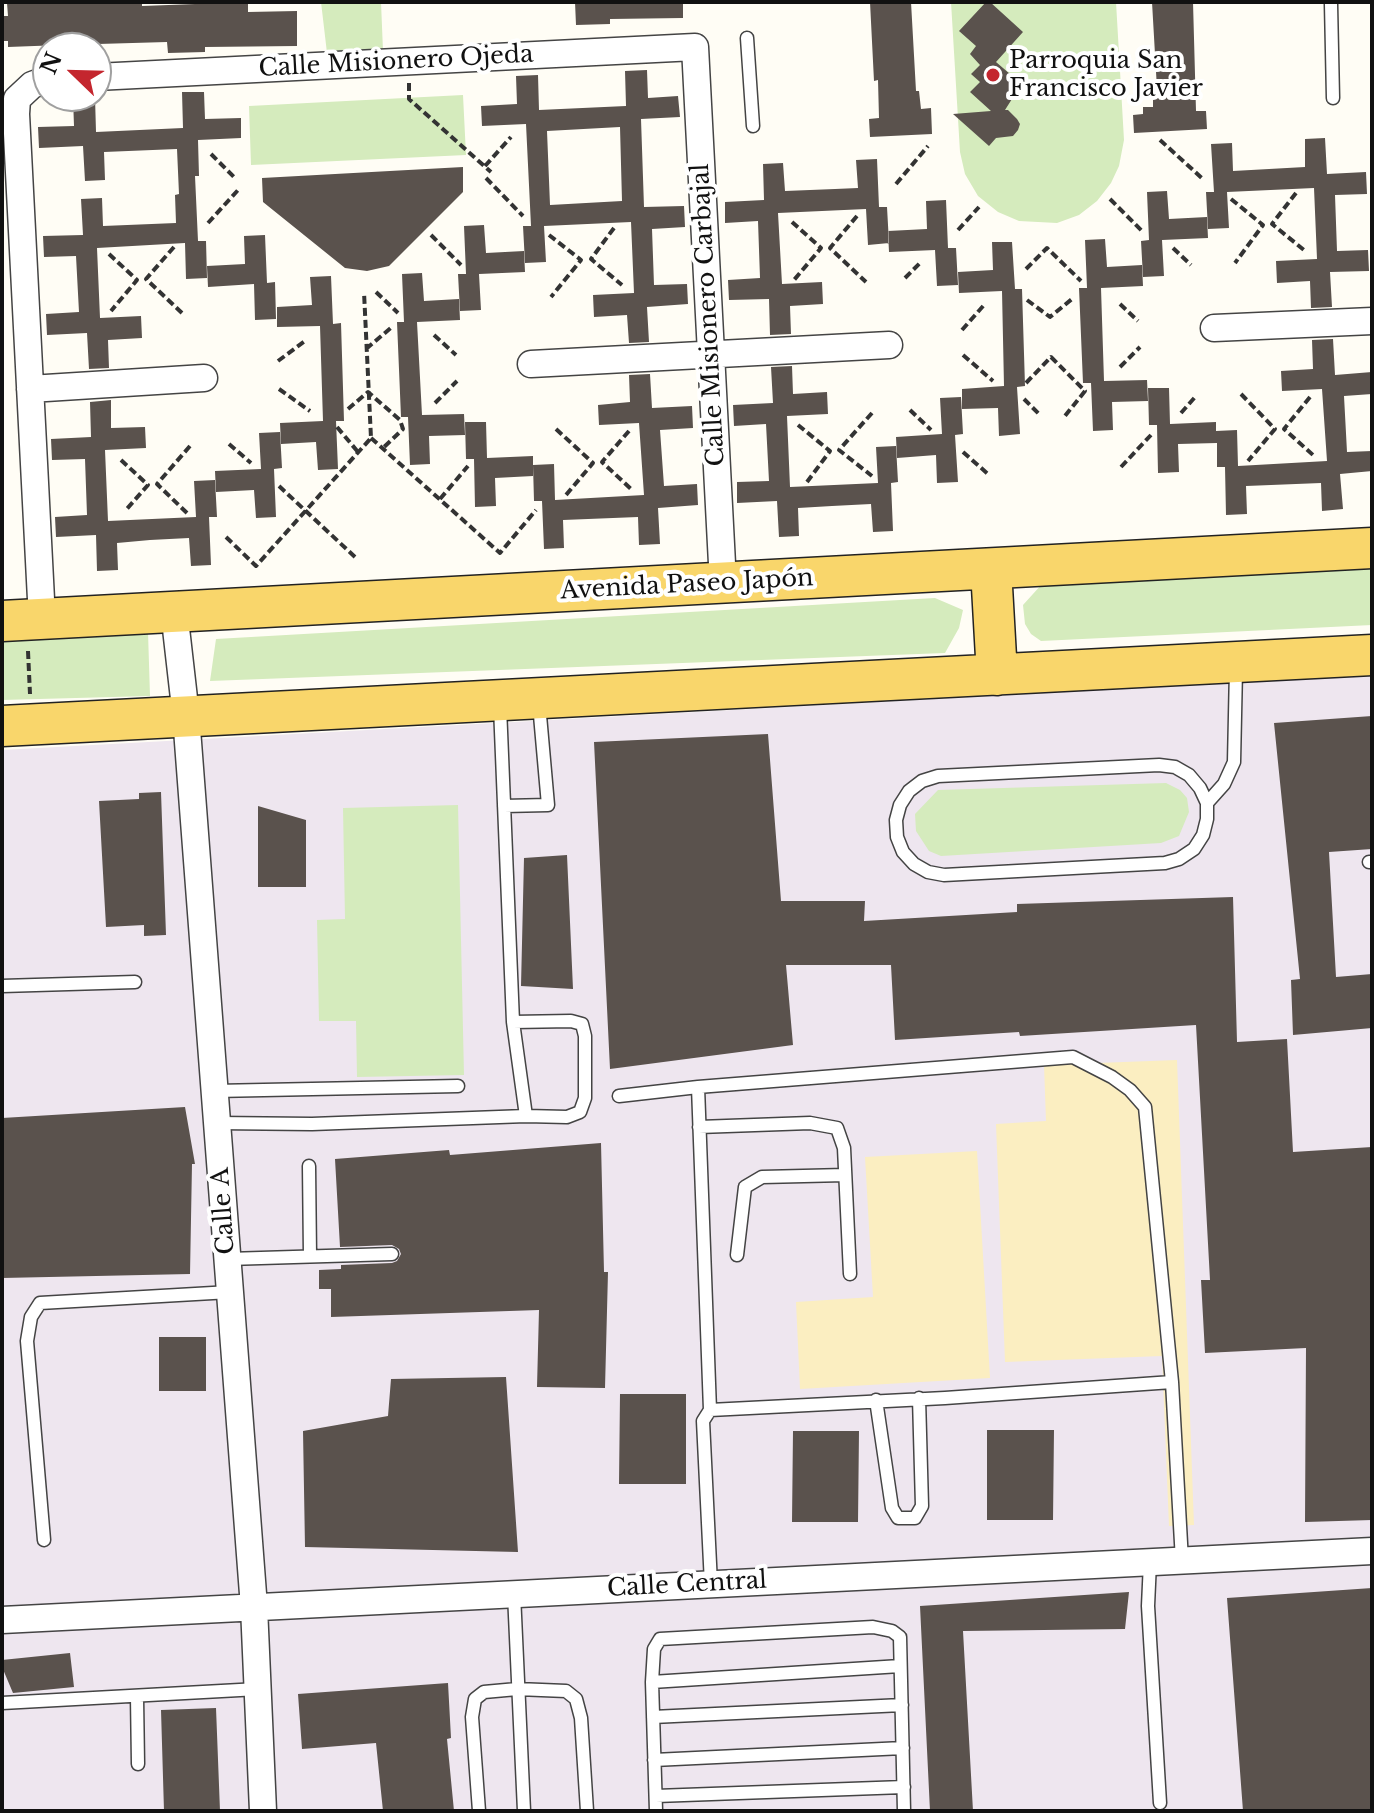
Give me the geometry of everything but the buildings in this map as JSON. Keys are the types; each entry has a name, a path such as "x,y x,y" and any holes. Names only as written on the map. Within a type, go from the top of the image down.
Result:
{"main road":[{"name":"Avenida Paseo Japón","path":"23,620 1372,548"},
{"path":"991,569 997,675"},
{"path":"17,725 1372,655"}],"street":[{"name":"Calle Misionero Ojeda","path":"112,76 695,47"},
{"name":"Calle Misionero Carbajal","path":"695,47 723,583"},
{"path":"23,620 30,389 16,114 17,99 32,85"},
{"path":"1214,328 1372,321"},
{"path":"531,364 889,345"},
{"path":"30,389 204,378"},
{"name":"Calle A","path":"174,611 186,716 254,1607 263,1811"},
{"name":"Calle Central","path":"2,1620 1372,1551"}],"lane":[{"path":"1331,4 1333,98"},
{"path":"747,38 753,126"},
{"path":"1207,803 1189,775 1175,767 1159,765 938,776 922,781 909,791 900,805 896,820 897,837 903,852 914,864 928,872 944,875 1165,863 1179,859 1194,849 1203,835 1207,803 1224,784 1234,762 1236,662"},
{"path":"504,806 548,805 539,698"},
{"path":"500,700 513,1022 526,1116"},
{"path":"2,986 135,982"},
{"path":"217,1123 312,1124 567,1117 580,1112 585,1098 585,1036 582,1024 571,1021 513,1022"},
{"path":"619,1096 1073,1057 1130,1090 1145,1107 1172,1382 1182,1561"},
{"path":"215,1091 458,1086"},
{"path":"698,1087 710,1410 703,1421 711,1584"},
{"path":"699,1127 810,1123 837,1128 844,1148 850,1274"},
{"path":"309,1166 310,1256"},
{"path":"737,1255 745,1187 762,1177 845,1175"},
{"path":"228,1259 392,1254"},
{"path":"44,1540 27,1341 31,1317 40,1303 230,1292"},
{"path":"710,1410 1172,1382"},
{"path":"876,1400 892,1508 898,1518 915,1518 922,1506 919,1398"},
{"path":"1150,1562 1148,1606 1160,1803"},
{"path":"514,1594 524,1811"},
{"path":"656,1811 652,1682 654,1649 660,1639 873,1627 892,1631 900,1637 904,1811"},
{"path":"652,1682 900,1666"},
{"path":"2,1703 258,1689"},
{"path":"479,1811 472,1717 475,1699 484,1692 517,1689 566,1691 576,1699 581,1718 587,1811"},
{"path":"137,1697 138,1764"},
{"path":"653,1717 902,1705"},
{"path":"654,1760 903,1748"},
{"path":"656,1796 904,1787"}],"path":[{"path":"408,78 409,99 491,172"},
{"path":"485,166 511,137"},
{"path":"1160,140 1204,180"},
{"path":"896,184 928,146"},
{"path":"211,154 235,178"},
{"path":"486,178 523,216"},
{"path":"208,223 239,189"},
{"path":"1296,193 1272,224 1304,250"},
{"path":"1110,199 1142,231"},
{"path":"1231,199 1263,225 1235,263"},
{"path":"958,230 979,207"},
{"path":"857,216 830,248 866,282"},
{"path":"792,222 821,248 794,280"},
{"path":"614,228 591,259 622,285"},
{"path":"431,235 461,265"},
{"path":"549,235 581,260 551,297"},
{"path":"174,247 146,279 182,313"},
{"path":"1026,269 1047,248 1081,281"},
{"path":"1173,248 1191,265"},
{"path":"109,254 137,280 111,311"},
{"path":"905,278 922,261"},
{"path":"364,292 371,438 500,553 536,510"},
{"path":"376,292 398,313"},
{"path":"1027,300 1050,317 1072,299"},
{"path":"1120,304 1138,321"},
{"path":"962,330 984,305"},
{"path":"366,349 392,327"},
{"path":"434,335 456,355"},
{"path":"278,361 305,341"},
{"path":"1120,367 1140,347"},
{"path":"963,355 993,381"},
{"path":"1026,383 1051,357 1085,391 1065,416"},
{"path":"435,403 457,381"},
{"path":"279,389 310,411"},
{"path":"348,409 368,392"},
{"path":"368,392 400,420 403,429 383,449"},
{"path":"1241,394 1275,429 1248,461"},
{"path":"1181,413 1196,396"},
{"path":"1310,397 1284,429 1313,455"},
{"path":"1024,399 1041,416"},
{"path":"910,410 931,430"},
{"path":"872,413 839,450 872,476"},
{"path":"798,425 830,451 807,482"},
{"path":"337,427 358,452"},
{"path":"556,429 593,463 566,495"},
{"path":"629,431 602,462 631,489"},
{"path":"1121,467 1151,435"},
{"path":"226,537 256,566 371,438"},
{"path":"229,444 251,463"},
{"path":"187,513 157,484 190,446"},
{"path":"963,452 988,474"},
{"path":"121,460 148,485 125,511"},
{"path":"440,499 468,466"},
{"path":"279,486 355,557"},
{"path":"17,725 23,620"}],"shaded area":[{"path":"1372,675 1372,1811 2,1811 2,750"}],"green space":[{"path":"321,2 381,2 383,51 327,53"},
{"path":"951,2 1116,2 1124,140 1119,166 1111,183 1097,201 1079,215 1057,223 1019,221 998,212 978,196 965,174 960,152"},
{"path":"463,95 466,155 251,165 249,106"},
{"path":"1372,568 1372,625 1041,641 1031,634 1025,624 1023,605 1042,584"},
{"path":"935,598 963,610 959,628 945,653 210,681 216,639"},
{"path":"148,632 150,696 2,700 2,641"},
{"path":"1166,783 1180,790 1187,798 1189,812 1179,836 1161,843 941,856 929,851 916,831 915,814 938,790"},
{"path":"458,805 464,1075 357,1077 356,1021 319,1021 317,920 345,919 343,808"}],"sand":[{"path":"1177,1060 1194,1525 1169,1526 1162,1356 1005,1362 996,1124 1046,1121 1044,1065"},
{"path":"977,1151 990,1378 800,1389 796,1302 873,1297 865,1157"}],"place":[{"name":"Parroquia San Francisco Javier","path":"993,75"}]}
